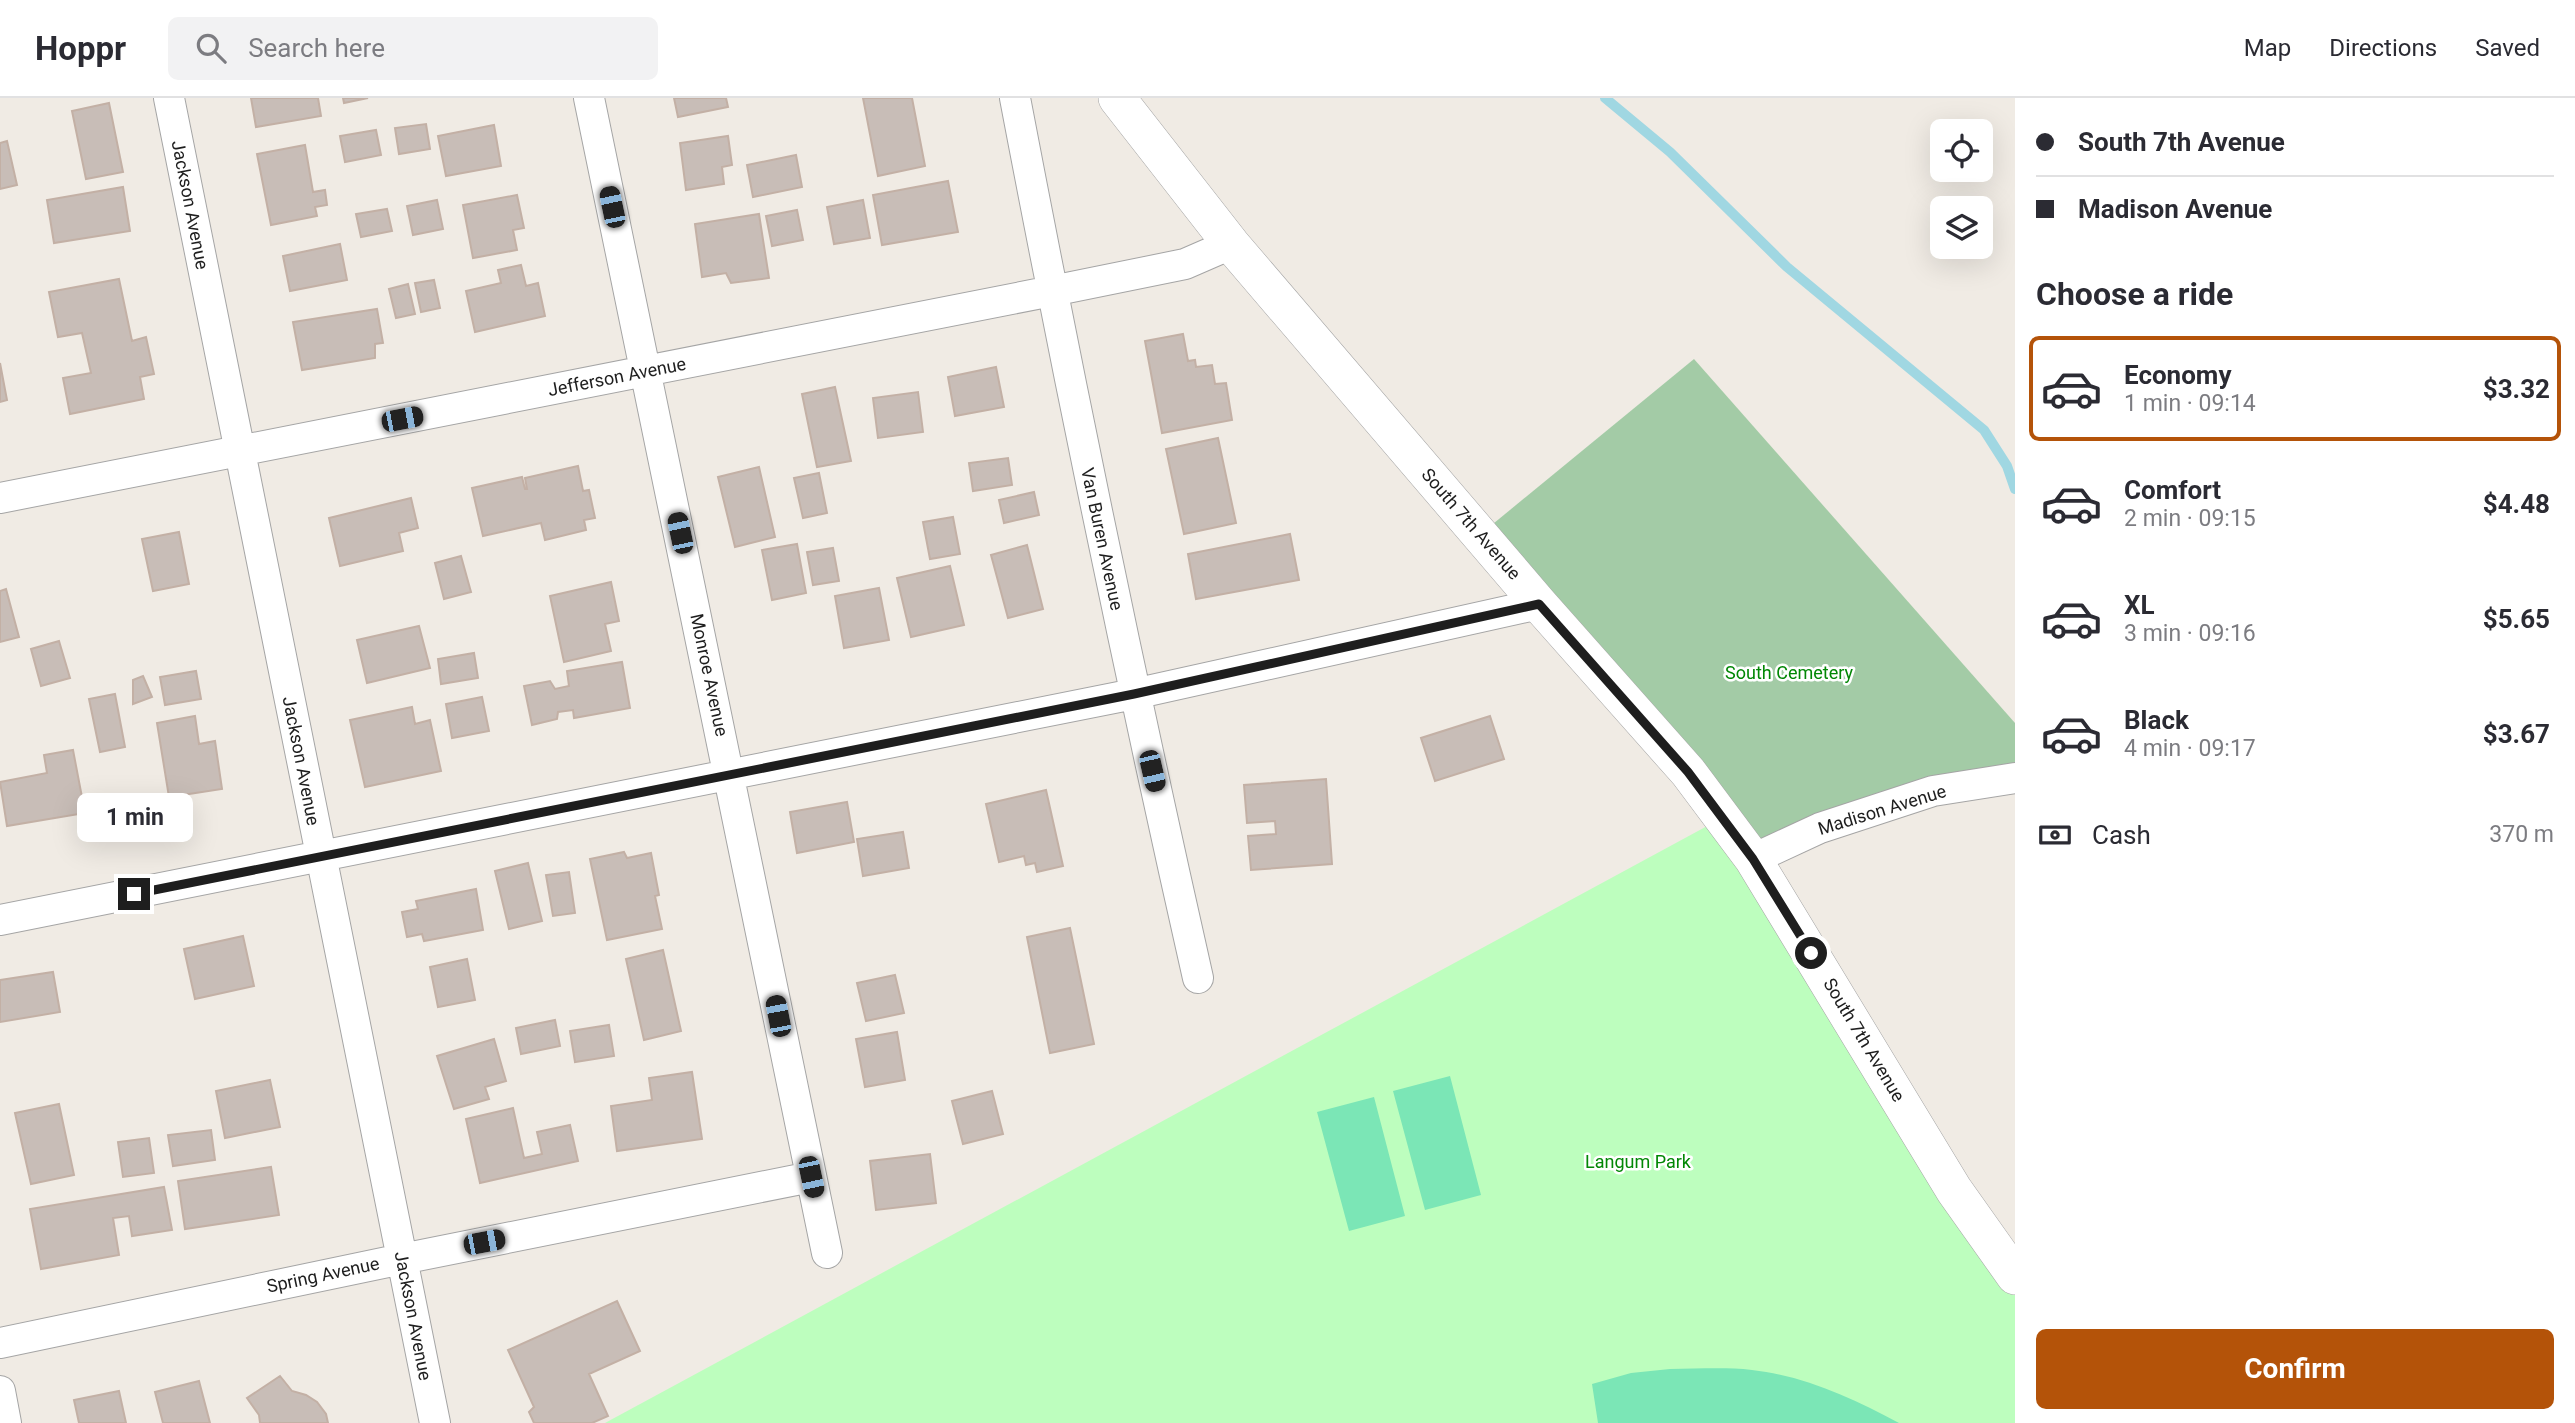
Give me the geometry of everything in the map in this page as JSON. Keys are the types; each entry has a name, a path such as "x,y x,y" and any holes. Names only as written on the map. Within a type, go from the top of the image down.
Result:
{"street":[{"name":"Jackson Avenue","path":"169,98 435,1423"},
{"name":"Monroe Avenue","path":"589,98 827,1253"},
{"name":"Van Buren Avenue","path":"1015,98 1134,694 1198,978"},
{"name":"South 7th Avenue","path":"1117,98 1231,244 1539,604 1688,772 1753,859 1954,1190 2015,1276"},
{"name":"Jefferson Avenue","path":"0,498 1185,264 1231,244"},
{"path":"0,920 1134,694 1539,604"},
{"name":"Madison Avenue","path":"1753,859 1820,828 1933,791 2015,778"},
{"name":"Spring Avenue","path":"0,1343 811,1177"},
{"path":"0,1391 6,1423"}],"green space":[{"name":"South Cemetery","path":"1694,359 2015,723 2015,769 1755,848 1488,528"},
{"name":"Langum Park","path":"1722,818 2015,1258 2015,1423 605,1423"},
{"path":"1450,1076 1481,1195 1425,1210 1393,1091"},
{"path":"1374,1097 1405,1216 1349,1231 1317,1112"},
{"path":"1670,1369 1742,1369 1791,1377 1846,1397 1899,1423 1598,1423 1592,1384 1631,1373"}],"building":[{"path":"251,98 318,98 321,116 256,127"},
{"path":"343,98 368,98 344,103"},
{"path":"674,98 726,98 728,107 678,117"},
{"path":"863,98 912,98 925,166 878,176"},
{"path":"109,103 123,172 86,179 72,111"},
{"path":"426,124 430,149 399,154 395,128"},
{"path":"494,125 501,166 446,176 438,136"},
{"path":"376,130 381,155 345,162 340,136"},
{"path":"728,136 732,165 722,167 724,184 686,190 680,143"},
{"path":"7,141 17,185 0,189 0,143"},
{"path":"305,145 313,192 325,190 327,205 315,207 317,216 271,225 257,154"},
{"path":"796,155 802,187 753,197 747,165"},
{"path":"948,181 958,232 882,245 873,195"},
{"path":"123,187 130,231 54,243 47,200"},
{"path":"517,195 524,228 513,230 517,250 473,258 463,205"},
{"path":"437,200 443,229 413,235 407,206"},
{"path":"863,200 870,238 834,244 827,207"},
{"path":"387,209 392,231 361,237 356,214"},
{"path":"797,210 803,240 772,246 766,216"},
{"path":"759,214 769,278 731,283 726,273 702,277 695,224"},
{"path":"340,244 347,280 290,291 283,256"},
{"path":"521,265 526,286 538,283 545,316 475,332 466,291 501,283 498,270"},
{"path":"119,279 132,341 146,337 154,374 140,377 144,399 70,414 63,378 91,373 82,333 58,337 49,292"},
{"path":"434,280 440,308 421,312 415,283"},
{"path":"408,284 415,314 396,318 389,289"},
{"path":"377,309 383,343 375,344 375,358 302,370 293,322"},
{"path":"1183,334 1188,361 1195,360 1196,367 1212,365 1215,384 1226,383 1232,420 1162,433 1145,341"},
{"path":"0,363 7,400 0,402"},
{"path":"996,367 1004,407 955,416 948,377"},
{"path":"835,387 851,461 817,467 802,394"},
{"path":"918,392 923,432 878,438 873,398"},
{"path":"1218,438 1236,523 1184,534 1166,449"},
{"path":"1008,458 1012,485 973,491 969,463"},
{"path":"578,466 583,491 589,490 595,518 584,520 586,530 545,540 541,523 483,536 472,488 522,477 527,489 525,478"},
{"path":"759,467 775,537 735,547 718,477"},
{"path":"819,473 827,513 803,518 794,478"},
{"path":"1034,492 1039,515 1004,523 999,500"},
{"path":"411,498 418,528 399,533 403,551 340,566 329,518"},
{"path":"953,517 960,554 930,559 923,522"},
{"path":"179,532 189,584 153,591 142,539"},
{"path":"1290,534 1299,580 1196,599 1188,554"},
{"path":"797,544 806,593 772,600 762,550"},
{"path":"1027,545 1043,609 1008,618 991,555"},
{"path":"833,548 839,581 813,585 807,552"},
{"path":"461,556 471,592 444,599 435,563"},
{"path":"950,566 964,625 911,637 897,578"},
{"path":"611,582 619,621 605,624 611,651 564,662 550,596"},
{"path":"879,588 889,640 844,648 835,596"},
{"path":"6,589 19,637 0,642 0,591"},
{"path":"419,626 430,668 367,683 357,640"},
{"path":"59,641 70,678 41,686 31,649"},
{"path":"474,653 478,678 441,684 438,659"},
{"path":"622,662 630,708 574,718 573,710 558,712 557,719 532,725 524,686 550,681 555,689 569,686 567,671"},
{"path":"196,671 201,699 165,705 160,677"},
{"path":"143,676 152,697 133,704 133,680"},
{"path":"115,694 125,747 100,752 89,699"},
{"path":"482,697 489,731 452,738 446,704"},
{"path":"412,707 415,724 430,720 441,771 365,787 350,720"},
{"path":"195,716 199,744 215,741 222,789 169,797 157,723"},
{"path":"1490,716 1504,759 1435,781 1421,738"},
{"path":"73,750 85,813 7,826 0,782 47,773 44,755"},
{"path":"1326,779 1332,864 1251,870 1248,836 1276,834 1275,821 1247,823 1244,785"},
{"path":"1046,790 1063,866 1037,872 1035,863 1026,865 1024,856 999,862 986,804"},
{"path":"847,802 854,842 797,853 790,812"},
{"path":"903,832 909,868 863,876 857,839"},
{"path":"624,852 627,858 651,853 659,895 655,896 662,929 607,940 590,859"},
{"path":"528,863 542,921 509,929 495,871"},
{"path":"569,872 575,913 553,916 546,875"},
{"path":"476,889 483,930 424,941 422,934 407,937 402,912 418,909 416,901"},
{"path":"1070,928 1094,1044 1050,1053 1027,937"},
{"path":"243,936 254,986 195,999 184,949"},
{"path":"663,950 681,1031 644,1040 626,959"},
{"path":"467,959 475,1000 438,1007 430,967"},
{"path":"53,972 60,1012 0,1022 0,980"},
{"path":"895,975 904,1013 866,1021 857,983"},
{"path":"555,1020 560,1046 521,1054 516,1028"},
{"path":"609,1025 614,1056 575,1062 570,1031"},
{"path":"897,1032 905,1080 865,1087 856,1039"},
{"path":"494,1039 506,1081 485,1087 489,1099 454,1109 437,1056"},
{"path":"692,1072 702,1139 617,1151 611,1106 652,1100 649,1078"},
{"path":"270,1080 280,1127 225,1138 216,1091"},
{"path":"992,1091 1003,1134 963,1144 952,1101"},
{"path":"59,1104 74,1175 31,1184 15,1113"},
{"path":"513,1108 524,1158 542,1154 537,1132 570,1125 578,1161 480,1183 466,1119"},
{"path":"211,1130 215,1160 173,1166 168,1135"},
{"path":"149,1138 154,1173 123,1177 118,1142"},
{"path":"930,1154 936,1203 876,1210 870,1161"},
{"path":"271,1167 279,1215 185,1229 178,1181"},
{"path":"164,1187 172,1230 132,1236 129,1216 113,1218 119,1255 41,1269 30,1209"},
{"path":"617,1301 640,1351 589,1374 608,1416 592,1423 534,1423 529,1412 534,1407 508,1350"},
{"path":"280,1376 292,1391 317,1402 326,1414 328,1423 260,1423 259,1415 247,1398"},
{"path":"199,1381 210,1423 163,1423 155,1392"},
{"path":"119,1391 126,1423 79,1423 74,1400"}],"waterway":[{"path":"1605,98 1670,152 1787,267 1984,430 2007,466 2015,489"}],"route":[{"path":"134,894 1134,694 1539,604 1688,772 1753,859 1811,953"}]}
